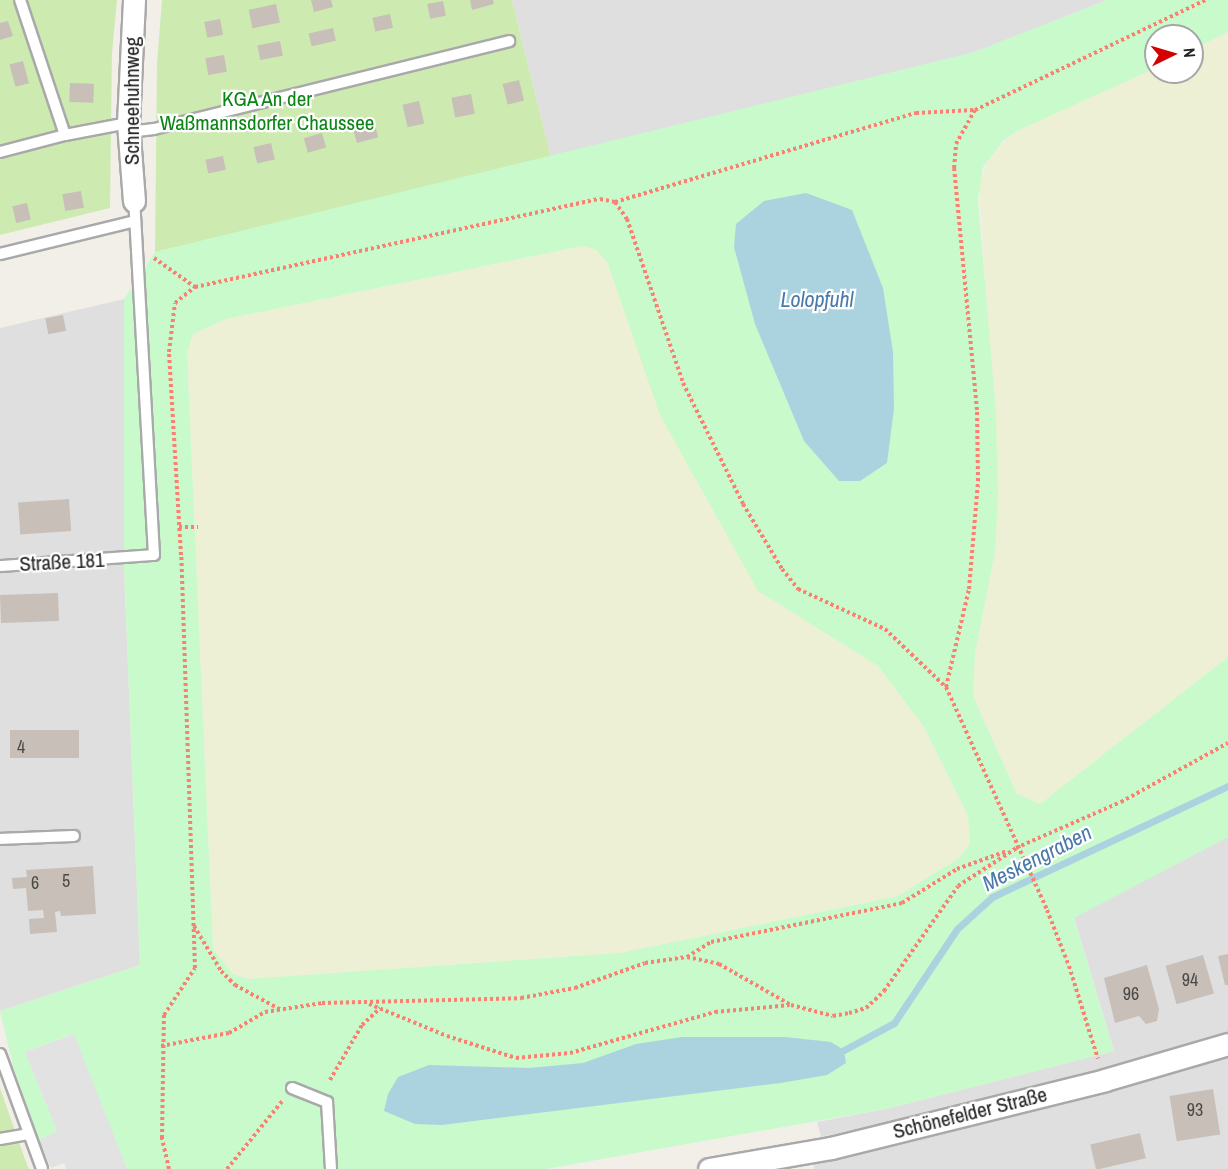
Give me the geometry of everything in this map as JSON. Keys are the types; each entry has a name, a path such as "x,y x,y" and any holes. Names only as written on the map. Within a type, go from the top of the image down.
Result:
{"street":[{"name":"Schneehuhnweg","path":"134,0 128,127 134,211"},
{"name":"Schönefelder Straße","path":"709,1169 799,1162 1105,1080 1228,1044"}],"lane":[{"path":"20,0 65,135"},
{"path":"0,152 65,135 128,127 154,129 509,40"},
{"path":"0,254 134,211 138,249"},
{"name":"Straße 181","path":"0,566 154,555 138,249"},
{"path":"0,839 74,836"},
{"path":"0,1054 27,1134 42,1169"},
{"path":"292,1088 327,1102 331,1169"},
{"path":"0,1139 27,1134"}],"path":[{"path":"169,1169 162,1138 161,1046 164,1015 195,968 179,527 169,352 175,303 195,287 600,200 615,202 916,113 975,110 1206,0"},
{"path":"946,687 969,589 975,538 977,410 954,168 956,144 975,110"},
{"path":"615,202 627,219 682,383 742,504 782,569 798,589 885,629 946,687 1047,910 1069,966 1105,1080"},
{"path":"138,249 195,287"},
{"path":"179,527 198,527"},
{"path":"687,957 711,942 902,903 957,869 1018,847 1122,802 1228,743"},
{"path":"161,1046 229,1033 265,1012 322,1003 521,999 575,988 645,963 687,957 719,964 791,1005 832,1016 866,1008 885,991 958,886 1018,847"},
{"path":"194,925 228,978 244,992 281,1010"},
{"path":"367,1003 447,1036 516,1058 570,1053 715,1012 791,1005"},
{"path":"330,1080 362,1025 380,1008"},
{"path":"227,1169 292,1088"}],"shaded area":[{"path":"512,0 1107,0 975,52 551,158"},
{"path":"124,299 124,567 140,965 0,1011 0,328"},
{"path":"1228,837 1228,1033 1007,1097 821,1137 817,1122 890,1108 1114,1051 1074,917"},
{"path":"74,1034 127,1169 66,1169 64,1163 51,1168 39,1140 57,1131 25,1052"},
{"path":"1228,1057 1228,1169 814,1169 814,1160 962,1129"}],"green space":[{"path":"0,0 117,0 112,53 110,208 0,235"},
{"name":"KGA An der Waßmannsdorfer Chaussee","path":"162,0 512,0 551,158 155,252 157,63"},
{"path":"1107,0 1228,0 1228,32 1204,44 1204,24 1144,24 1144,73 1017,131 1003,141 983,167 978,200 996,413 998,497 995,552 975,653 973,696 1017,794 1040,804 1228,657 1228,837 1074,918 1114,1051 890,1108 546,1169 127,1169 73,1034 25,1052 57,1131 39,1140 13,1066 0,1011 140,965 124,567 124,299 155,252 975,52","holes":["582,246 597,250 608,264 660,415 758,591 878,666 924,727 968,816 970,843 959,858 898,896 620,953 248,979 233,974 213,949 187,353 193,334 226,319"]},
{"path":"1228,32 1228,657 1040,804 1029,803 1017,794 973,696 975,653 995,552 998,497 979,182 992,152 1017,131 1144,73 1144,84 1204,84 1204,44"},
{"path":"582,246 597,250 608,264 758,591 878,666 924,727 968,816 970,843 959,858 898,896 620,953 248,979 233,974 213,949 187,353 193,334 226,319"},
{"path":"0,1088 26,1162 29,1169 0,1169"}],"water":[{"name":"Lolopfuhl","path":"806,193 852,210 883,288 893,352 894,409 887,463 860,481 839,481 804,441 755,324 734,247 736,224 764,201"},
{"path":"682,1037 785,1037 831,1042 844,1050 846,1063 827,1075 781,1083 442,1125 415,1124 384,1111 388,1094 398,1077 429,1065 529,1068 583,1063 636,1044"}],"building":[{"path":"311,0 331,0 333,7 314,12"},
{"path":"470,0 493,0 494,4 472,10"},
{"path":"443,1 446,16 430,19 427,4"},
{"path":"276,4 280,23 253,28 249,10"},
{"path":"390,14 393,28 375,31 372,18"},
{"path":"220,19 223,35 207,38 204,22"},
{"path":"8,21 13,36 0,40 0,23"},
{"path":"333,28 336,41 312,46 309,34"},
{"path":"280,41 283,56 260,60 257,45"},
{"path":"224,55 227,72 208,75 205,58"},
{"path":"23,61 29,83 15,87 9,65"},
{"path":"519,80 524,100 508,104 503,84"},
{"path":"70,83 94,84 93,103 69,102"},
{"path":"471,94 475,114 455,117 451,98"},
{"path":"419,101 424,123 408,127 402,105"},
{"path":"373,118 378,137 357,143 352,124"},
{"path":"322,133 326,147 308,153 304,138"},
{"path":"271,143 275,160 257,164 253,147"},
{"path":"223,156 226,170 208,173 205,160"},
{"path":"81,191 84,208 65,211 62,194"},
{"path":"27,203 31,220 16,223 12,206"},
{"path":"63,315 66,331 48,334 45,318"},
{"path":"69,499 71,531 20,534 18,503"},
{"path":"58,593 59,621 1,623 0,595"},
{"path":"10,730 79,730 79,758 10,758"},
{"path":"93,866 96,914 61,916 60,911 55,912 57,932 30,934 29,919 44,918 43,910 28,911 26,888 13,889 12,878 27,877 26,870"},
{"path":"1228,954 1228,985 1225,985 1218,956"},
{"path":"1203,955 1214,993 1177,1004 1166,966"},
{"path":"1147,965 1159,1009 1157,1021 1146,1024 1139,1016 1115,1023 1104,978"},
{"path":"1213,1089 1220,1134 1177,1141 1170,1096"},
{"path":"1140,1133 1146,1158 1096,1169 1090,1144"}],"waterway":[{"name":"Meskengraben","path":"844,1050 894,1023 957,929 992,897 1228,786"}]}
